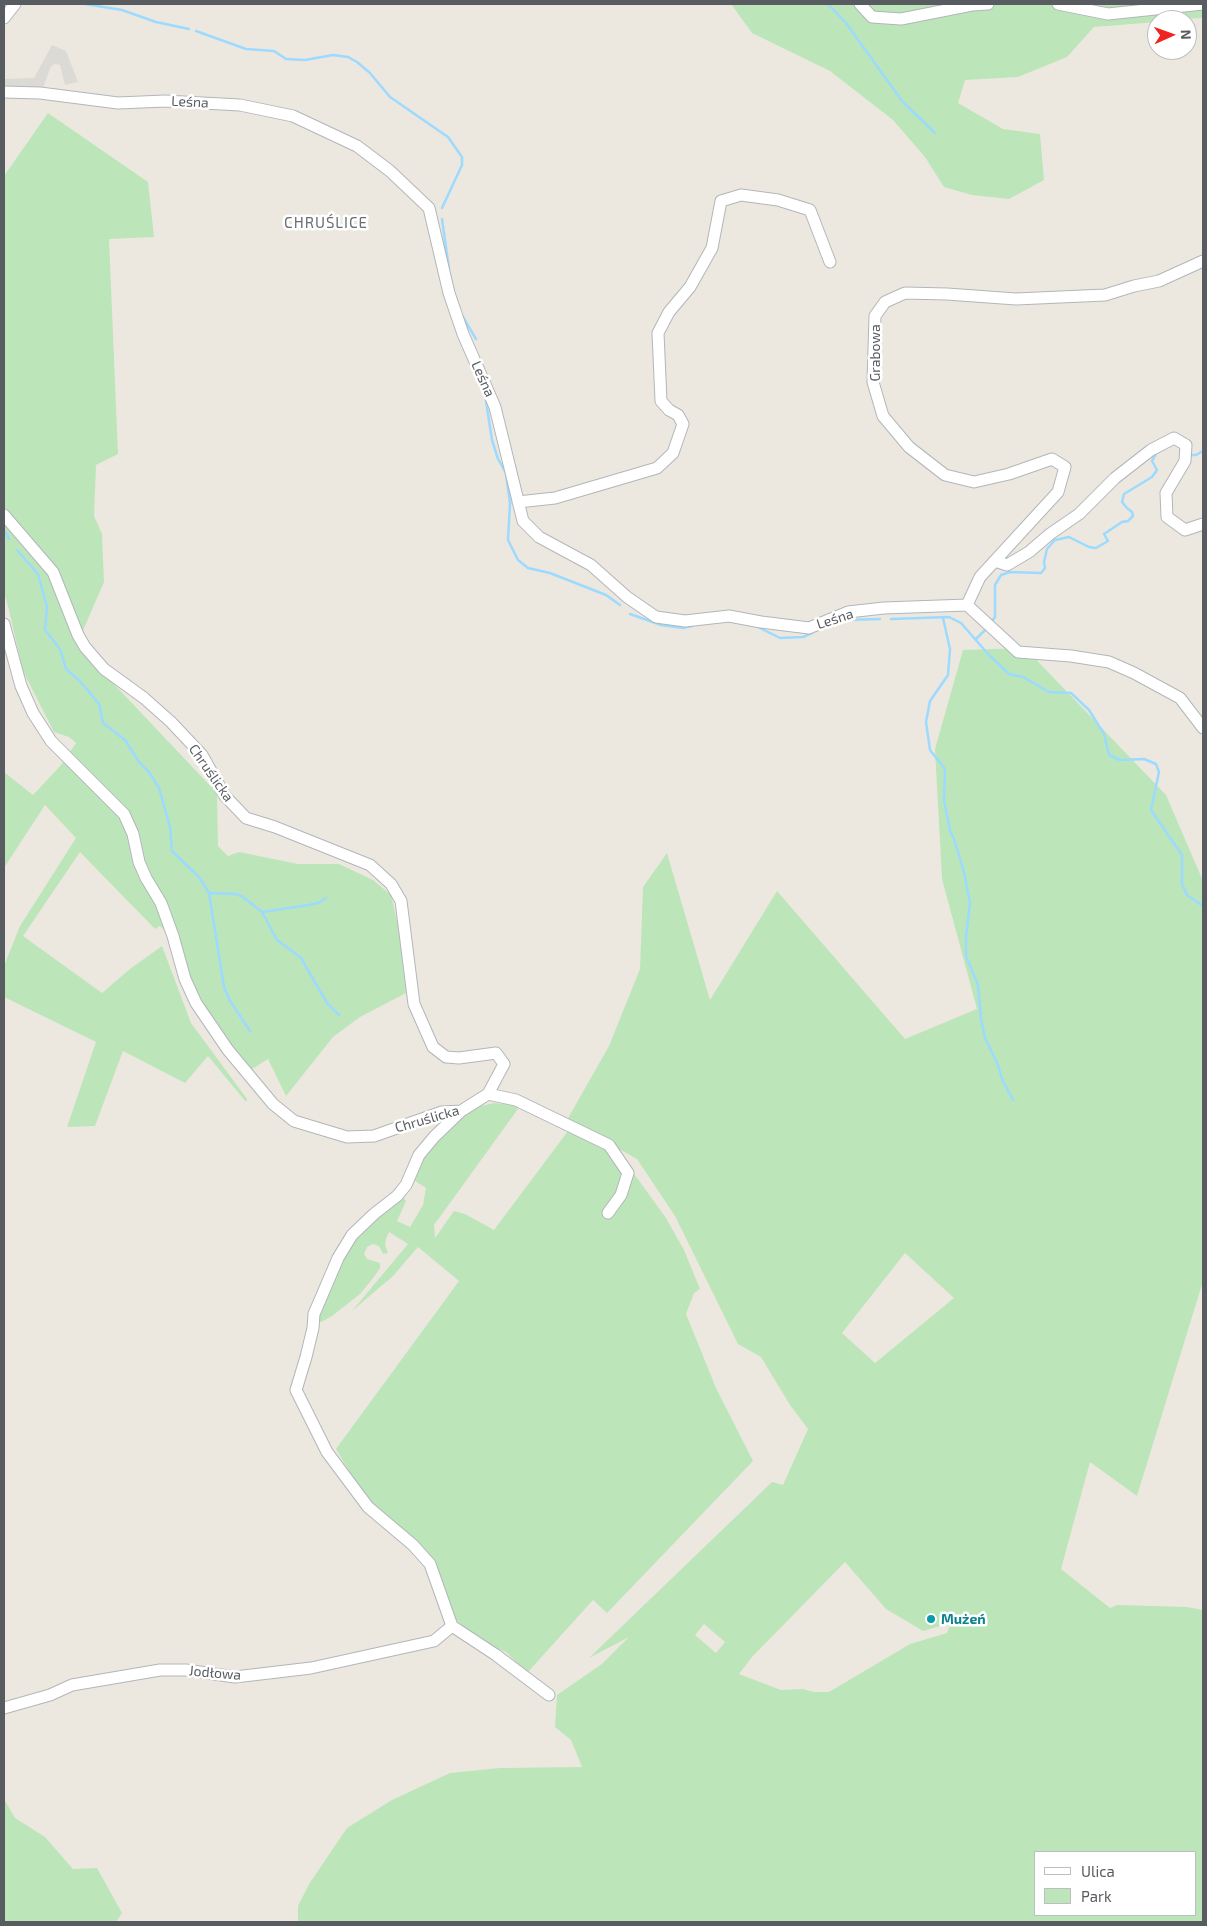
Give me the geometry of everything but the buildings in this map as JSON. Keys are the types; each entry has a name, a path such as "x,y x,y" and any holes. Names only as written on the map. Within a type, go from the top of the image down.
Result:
{"street":[{"path":"4,18 15,4"},
{"path":"860,4 872,18 901,19 972,5 988,4"},
{"path":"1058,4 1108,14 1203,4"},
{"name":"Leśna","path":"4,92 40,93 118,102 165,101 240,104 293,116 357,146 390,171 429,208 448,293 463,334 495,407 523,521 539,538 591,565 627,597 656,617 685,621 730,616 809,628 848,612 970,601"},
{"path":"518,502 555,498 656,468 673,453 683,424 678,415 668,410 660,401 658,333 669,312 690,287 712,248 721,200 741,195 778,200 810,210 830,262"},
{"name":"Grabowa","path":"970,601 980,577 1058,492 1065,467 1052,459 1009,474 974,482 945,475 908,447 883,416 873,382 875,316 885,302 905,293 1016,299 1105,296 1134,286 1159,281 1203,261"},
{"path":"995,561 1007,565 1029,552 1050,534 1079,514 1115,478 1151,450 1174,438 1186,445 1186,461 1166,494 1167,517 1185,530 1203,524"},
{"name":"Chruślicka","path":"4,514 53,572 78,635 85,647 104,670 144,698 171,722 202,755 225,796 246,818 275,827 370,865 391,884 401,901 414,1004 432,1047 446,1057 459,1058 496,1053 504,1064 488,1094 461,1111 442,1112 374,1136 347,1137 294,1121 273,1104 228,1050 196,1003 185,979 173,936 161,903 139,862 133,834 124,814 51,741 33,713 21,686 4,624"},
{"path":"970,601 1018,652 1071,656 1109,662 1180,698 1203,728"},
{"path":"488,1094 516,1100 609,1145 628,1173 621,1195 608,1213"},
{"path":"461,1111 419,1154 402,1190 352,1235 338,1258 314,1314 306,1358 296,1390 327,1452 368,1507 413,1545 430,1564 452,1626 496,1655 548,1695"},
{"name":"Jodłowa","path":"4,1708 50,1695 72,1684 160,1670 186,1670 235,1677 311,1668 434,1642 452,1626"}],"shaded area":[{"path":"52,45 66,51 78,82 65,85 60,65 55,64 51,66 42,91 4,88 5,79 34,78"}],"green space":[{"path":"731,4 1203,4 1203,18 1197,18 1197,10 1147,10 1147,23 1094,27 1067,57 1018,77 965,80 958,103 1003,129 1040,134 1044,180 1009,199 972,195 944,187 925,157 893,120 830,71 752,33"},
{"path":"48,113 148,182 154,237 109,239 118,454 96,465 94,516 102,534 104,582 78,642 111,681 217,793 218,846 228,856 239,852 298,864 339,864 373,880 391,895 400,934 406,993 360,1017 333,1037 286,1096 268,1059 252,1069 227,1042 192,984 182,946 160,926 155,929 80,852 23,936 102,993 130,969 162,946 191,1023 247,1099 246,1102 208,1056 185,1083 123,1051 95,1126 67,1127 96,1042 4,997 4,966 20,926 76,838 45,805 4,868 4,772 33,795 61,765 76,743 69,737 54,732 23,671 4,593 4,176"},
{"path":"1025,648 1166,795 1203,881 1203,1281 1137,1496 1090,1462 1061,1569 1110,1608 1117,1605 1187,1607 1203,1610 1203,1922 298,1922 298,1906 309,1884 347,1828 392,1800 450,1773 500,1768 582,1767 571,1740 555,1727 557,1695 602,1664 629,1637 589,1658 772,1482 783,1485 808,1429 790,1405 761,1357 738,1344 675,1216 637,1159 567,1120 609,1046 640,969 643,887 667,853 710,1000 777,891 905,1039 977,1009 942,879 935,749 963,650","holes":["905,1253 954,1298 875,1363 842,1333","845,1562 886,1609 923,1631 951,1623 947,1633 910,1644 829,1692 814,1692 803,1689 781,1690 739,1674 752,1657","704,1624 725,1642 716,1653 695,1635"]},
{"path":"494,1103 515,1105 518,1109 434,1225 435,1238 454,1211 465,1214 494,1230 568,1131 603,1146 627,1164 666,1218 684,1250 700,1289 694,1293 686,1314 716,1388 753,1461 607,1613 593,1600 527,1673 506,1652 483,1643 453,1617 443,1593 437,1566 409,1535 365,1498 336,1449 459,1281 418,1247 393,1276 352,1311 408,1244 389,1232 385,1245 388,1253 383,1254 379,1246 373,1244 367,1247 364,1254 367,1259 380,1263 380,1268 374,1277 360,1294 332,1316 321,1322 316,1321 340,1263 353,1241 399,1198 404,1198 406,1201 397,1221 410,1227 423,1205 426,1188 415,1181 419,1161 444,1131 476,1107"},
{"path":"4,1799 15,1818 45,1837 73,1869 97,1868 122,1913 116,1922 4,1922"}],"waterway":[{"path":"85,4 122,10 156,22 189,29"},
{"path":"828,4 846,23 902,101 935,133"},
{"path":"196,31 246,49 274,51 286,59 305,60 333,55 348,57 357,62 370,73 390,97 448,137 462,157 462,165 442,208"},
{"path":"442,219 449,269"},
{"path":"463,317 476,339"},
{"path":"486,401 492,440 498,459 506,473 510,503 508,540 518,560 528,568 550,573 606,595 620,605"},
{"path":"1190,455 1196,455 1203,451"},
{"path":"992,621 995,617 995,585 1001,575 1010,572 1041,573 1045,568 1044,562 1047,549 1055,540 1069,537 1089,547 1096,548 1108,541 1104,534 1122,522 1128,521 1133,516 1132,512 1122,502 1124,494 1152,477 1157,470 1152,461 1157,452"},
{"path":"4,530 9,539"},
{"path":"17,550 38,574 47,607 45,630 60,649 66,669 80,681 99,704 103,723 125,740 159,788 170,827 172,851 199,877 209,893 236,894 243,897 262,912 277,940 301,958 327,1003 339,1015"},
{"path":"630,614 661,625 683,628 692,626"},
{"path":"891,619 949,617 961,623 988,654 1009,674 1023,677 1049,692 1071,693 1089,710 1104,734 1109,755 1120,760 1144,759 1156,764 1159,772 1151,810 1182,855 1182,884 1187,895 1203,906"},
{"path":"943,618 950,649 948,675 930,701 926,722 930,750 945,769 944,800 950,831 964,872 970,903 966,956 978,985 985,1038 1013,1100"},
{"path":"837,622 880,619"},
{"path":"756,626 780,638 803,637 812,633"},
{"path":"976,639 985,630"},
{"path":"209,893 224,987 230,1001 250,1031"},
{"path":"262,912 309,905 318,903 326,898"}],"place":[{"name":"Mużeń","path":"931,1619"}],"district":[{"name":"CHRUŚLICE","path":"326,223"}]}
